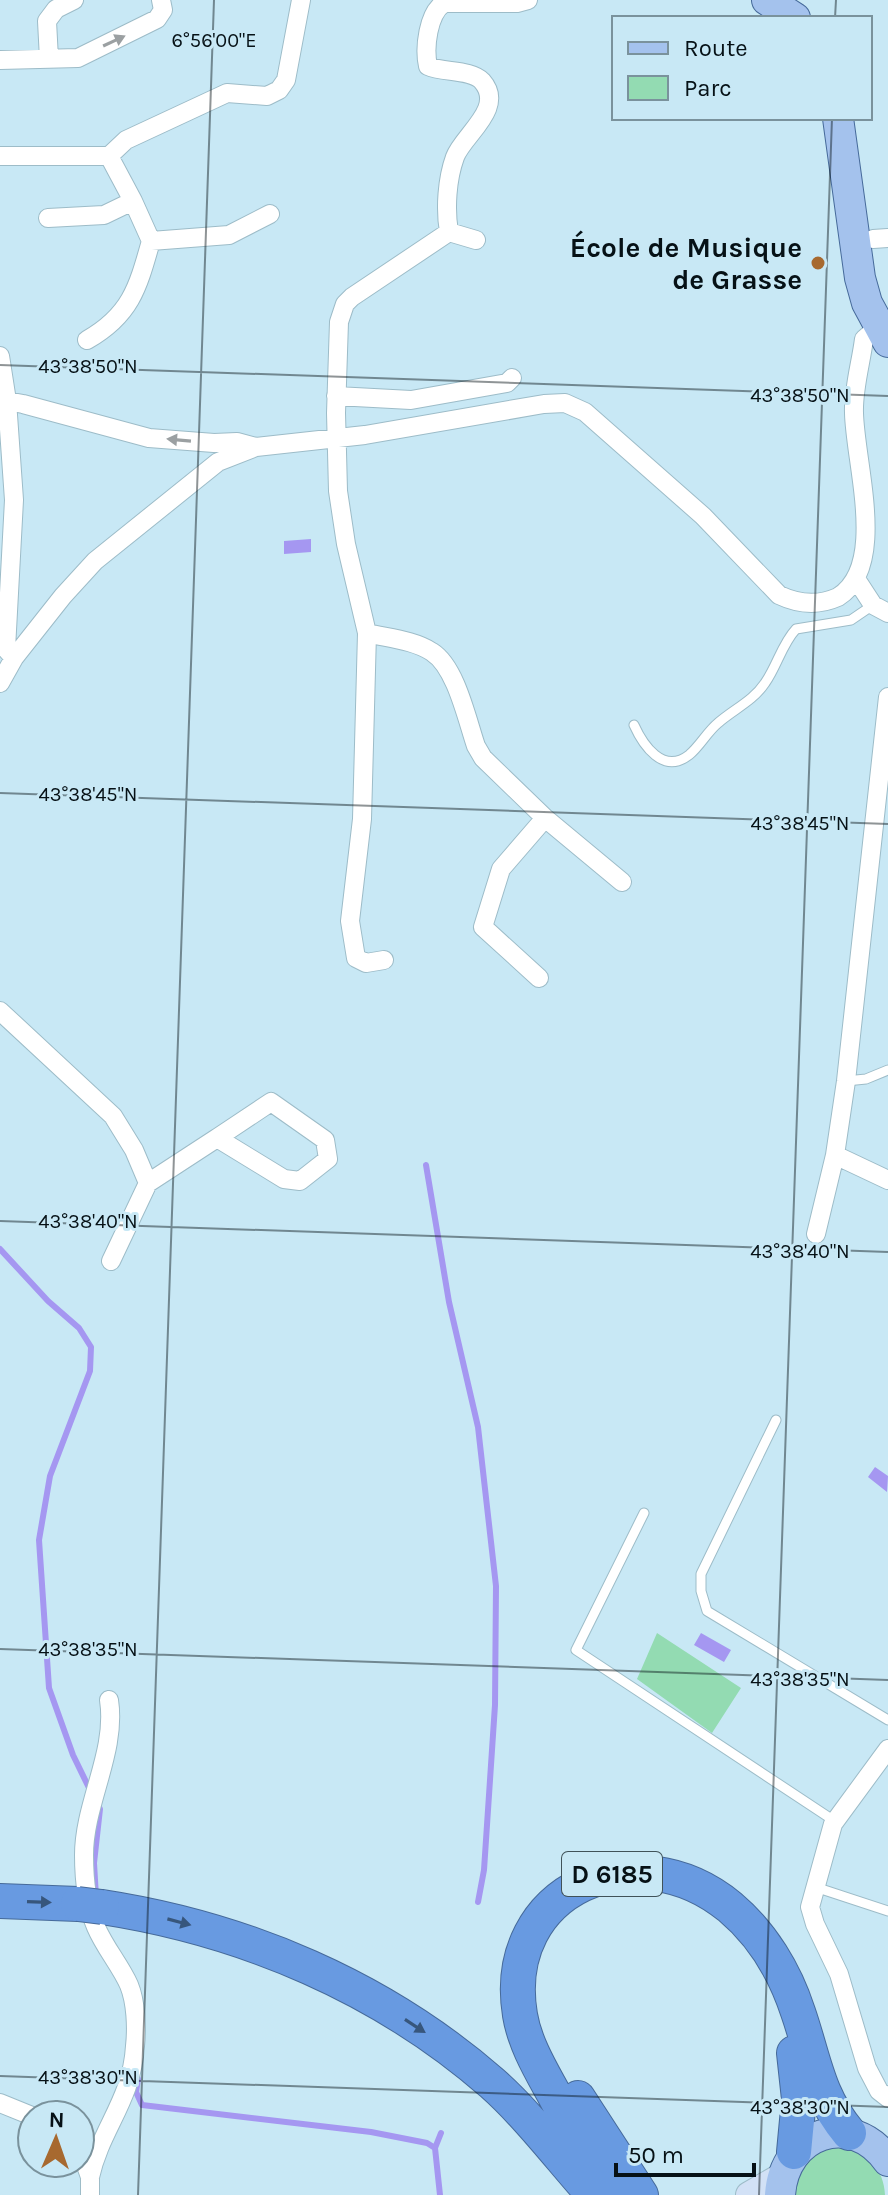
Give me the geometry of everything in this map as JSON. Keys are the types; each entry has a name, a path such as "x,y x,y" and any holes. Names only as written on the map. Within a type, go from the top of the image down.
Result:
{"highway":[{"name":"D 6185","path":"606,2195 528,2044 518,1999 519,1975 533,1931 545,1912 562,1895 600,1877 642,1871 689,1882 719,1898 753,1929 769,1950 798,2012 809,2056 825,2097 849,2133"},
{"path":"641,2195 574,2091 545,2037 537,2014 535,1978 549,1936 561,1920 578,1906 599,1896 632,1888 673,1893 708,1910 728,1925 760,1964 782,2009 797,2065 799,2099 785,2174"},
{"path":"0,1901 90,1905 150,1914 246,1940 356,1987 426,2033 492,2083 593,2195"}],"main road":[{"path":"748,0 772,16"},
{"path":"767,0 792,16"},
{"path":"845,125 881,239 883,334"},
{"path":"845,125 860,278 867,303 883,334"},
{"path":"749,2195 785,2174 819,2136 849,2133 866,2139 885,2154"}],"street":[{"path":"49,59 47,21 56,9 74,0"},
{"path":"0,60 78,58 157,19 163,10 161,0"},
{"path":"0,156 109,156 126,140 227,93 267,96 279,90 286,80 301,0"},
{"path":"449,232 447,217 452,166 464,141 484,116 488,93 482,81 474,76 428,66 426,57 432,17 444,3 517,3 528,0"},
{"path":"87,340 117,319 133,298 151,241 109,156"},
{"path":"48,218 104,215 133,201"},
{"path":"151,241 229,235 270,214"},
{"path":"449,232 476,240"},
{"path":"384,960 366,963 356,958 350,921 362,819 367,633 341,518 336,396 339,322 345,304 449,232"},
{"path":"0,683 14,658 95,561 218,462 256,447 337,438 544,404 565,403 585,412 703,516 779,595 793,602 826,602 858,582 863,571 870,521 854,411 864,339 883,334"},
{"path":"0,356 14,500 5,579 6,649 14,658"},
{"path":"336,396 411,400 507,383 512,378"},
{"path":"4,404 85,419 149,438 237,442 256,447"},
{"path":"858,582 881,609"},
{"path":"367,633 416,645 440,658 449,669 483,758 545,818 622,882"},
{"path":"816,1234 835,1155 846,1081 888,697"},
{"path":"539,978 483,927 501,869 545,818"},
{"path":"0,1011 113,1116 134,1150 148,1183"},
{"path":"111,1261 148,1183 271,1102 325,1140 328,1159 300,1181 284,1179 217,1138"},
{"path":"835,1155 888,1180"},
{"path":"90,2186 94,2157 129,2085 136,2045 129,1986 95,1925 88,1899 84,1854 112,1719 109,1700"},
{"path":"888,1749 836,1822 810,1907 839,1974 867,2068 879,2091 888,2098"}],"lane":[{"path":"634,725 642,742 655,757 680,760 696,748 717,723 757,693 796,629 851,620 881,609"},
{"path":"846,1081 866,1079 888,1070"},
{"path":"776,1420 701,1574 701,1591 707,1611 888,1720"},
{"path":"644,1513 576,1650 836,1822"},
{"path":"814,1887 888,1911"}],"green space":[{"path":"657,1633 741,1688 712,1733 637,1679"},
{"path":"842,2147 866,2158 878,2170 885,2195 792,2195 803,2167 813,2156"}],"shaded area":[{"path":"311,539 311,552 284,554 284,541"},
{"path":"875,1467 888,1476 887,1492 868,1477"},
{"path":"701,1633 731,1650 724,1662 694,1645"}],"waterway":[{"path":"426,1165 449,1302 478,1427 496,1586 495,1705 484,1870 478,1902"},
{"path":"0,1249 48,1301 79,1328 91,1347 90,1371 50,1476 39,1540 49,1688 73,1755 91,1792"},
{"path":"96,1897 94,1863 98,1805"},
{"path":"138,2079 136,2092 142,2105 371,2132 427,2143 435,2148"},
{"path":"440,2195 435,2148 441,2133"}],"place":[{"name":"École de Musique de Grasse","path":"818,263"}]}
